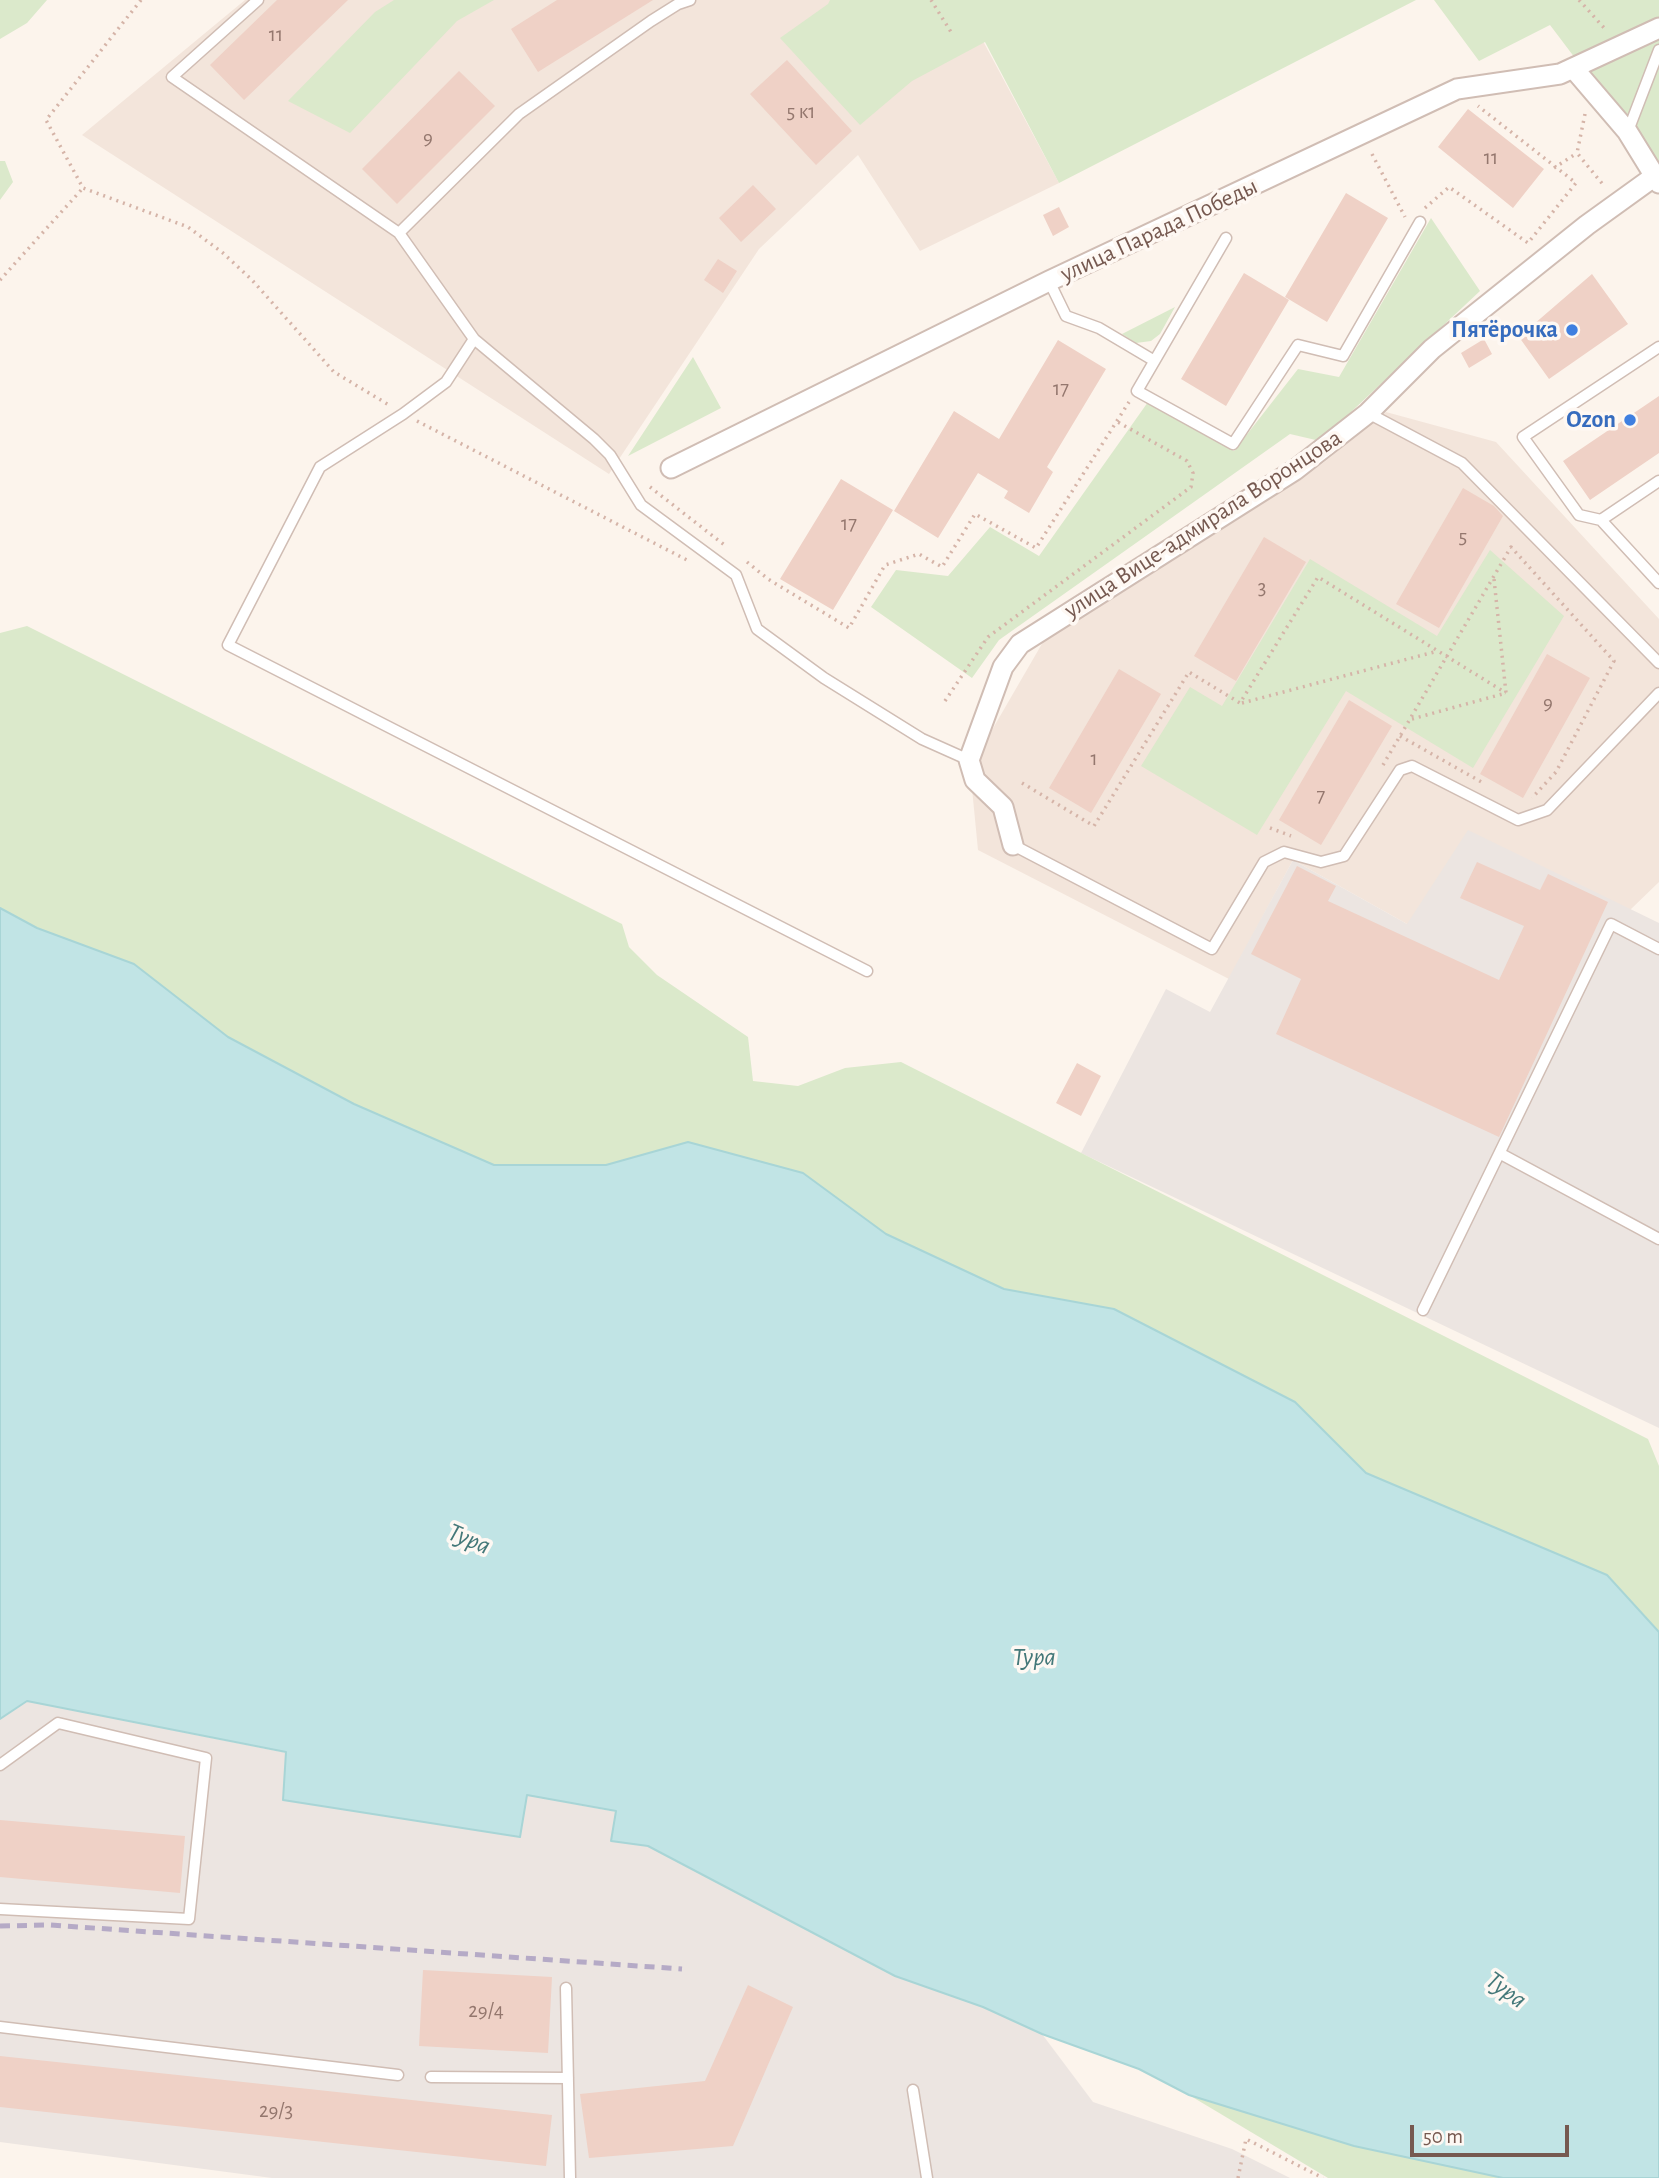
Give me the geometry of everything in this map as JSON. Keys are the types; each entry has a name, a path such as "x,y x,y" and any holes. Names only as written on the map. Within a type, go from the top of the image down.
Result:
{"street":[{"name":"улица Парада Победы","path":"671,468 1049,281 1457,89 1560,74 1659,28"},
{"name":"улица Вице-адмирала Воронцова","path":"969,760 1003,667 1020,644 1295,470 1368,413 1432,349 1618,203 1657,180 1628,131 1574,69"},
{"path":"969,760 975,780 1003,807 1013,845"}],"lane":[{"path":"258,0 172,77 398,233 474,339 594,439 610,455 641,505 736,575 757,629 824,678 922,739 969,760"},
{"path":"398,233 519,114 651,21 678,4 690,0"},
{"path":"1628,131 1659,50"},
{"path":"1226,238 1136,390 1233,444 1298,345 1343,356 1419,218"},
{"path":"1049,281 1066,316 1098,328 1153,360"},
{"path":"474,339 446,382 403,414 320,467 228,645 867,971"},
{"path":"1659,347 1523,437 1579,514 1601,520 1659,583"},
{"path":"1368,413 1462,463 1659,663"},
{"path":"1601,520 1659,481"},
{"path":"1013,845 1212,949 1264,862 1284,852 1321,862 1344,856 1400,770 1412,766 1518,820 1547,810 1659,693"},
{"path":"1423,1310 1611,924 1659,948"},
{"path":"1501,1154 1659,1239"},
{"path":"0,1765 58,1723 206,1758 189,1919 0,1909"},
{"path":"566,1988 570,2178"},
{"path":"0,2027 398,2075"},
{"path":"431,2077 568,2078"},
{"path":"913,2090 927,2178"}],"path":[{"path":"141,0 46,120 83,188 188,227 223,253 252,280 334,372 403,414 687,560"},
{"path":"931,0 951,32"},
{"path":"1579,0 1620,45"},
{"path":"1554,168 1577,153 1590,88"},
{"path":"1419,218 1449,187 1528,243 1576,183 1457,89"},
{"path":"1577,153 1618,203"},
{"path":"1373,154 1408,223"},
{"path":"0,280 83,188"},
{"path":"737,555 768,579 849,628 885,565 919,554 942,567 975,514 1036,548 1136,390"},
{"path":"945,701 988,637 1191,487 1193,473 1187,461 1116,421"},
{"path":"644,483 727,547"},
{"path":"1379,770 1511,547 1614,661 1556,772 1525,806"},
{"path":"1240,703 1318,577 1506,694"},
{"path":"1494,577 1506,694"},
{"path":"1022,783 1094,826 1189,672 1240,703 1438,651"},
{"path":"1411,719 1506,694"},
{"path":"1400,736 1491,787"},
{"path":"1270,828 1294,837"},
{"path":"1238,2178 1246,2139 1323,2178"}],"shaded area":[{"path":"245,0 961,0 1059,183 920,251 858,155 759,249 609,474 82,135"},
{"path":"1386,412 1496,442 1659,619 1659,882 1630,910 1407,924 1293,860 1229,979 978,850 970,768 1043,642 1323,463"},
{"path":"1468,830 1659,923 1659,1428 1081,1153 1166,989 1210,1012 1293,860 1407,924"},
{"path":"27,1701 287,1753 284,1800 520,1836 527,1795 616,1812 611,1841 648,1846 895,1976 983,2007 1042,2034 1093,2102 1232,2149 1290,2178 272,2178 0,2142 0,1719"}],"green space":[{"path":"0,0 47,0 27,23 0,39"},
{"path":"394,0 494,0 457,21 350,133 288,101 375,12"},
{"path":"830,0 1416,0 1059,183 985,42 912,81 860,125 780,38"},
{"path":"1434,0 1659,0 1659,169 1550,25 1479,61"},
{"path":"0,161 5,161 13,182 0,200"},
{"path":"1431,218 1480,291 1320,441 1290,434 999,640 972,678 871,607 896,570 948,576 990,527 1039,556 1148,402 1234,451 1298,369 1339,377"},
{"path":"1175,307 1160,334 1151,341 1136,343 1122,334"},
{"path":"693,357 721,408 628,456"},
{"path":"1490,550 1564,616 1473,768 1346,691 1257,835 1141,766 1190,687 1222,706 1310,559 1437,636"},
{"path":"27,626 622,924 629,947 657,975 748,1037 753,1081 798,1086 845,1068 901,1062 1648,1439 1659,1466 1659,1632 1606,1575 1366,1473 1295,1402 1114,1309 1004,1289 886,1234 803,1173 688,1142 606,1165 494,1165 354,1104 228,1037 134,964 37,928 0,908 0,633"},
{"path":"1189,2095 1354,2146 1503,2178 1328,2178"}],"water":[{"name":"Тура","path":"0,908 37,928 134,964 228,1037 354,1104 494,1165 606,1165 688,1142 803,1173 886,1234 1004,1289 1114,1309 1295,1402 1366,1473 1607,1575 1659,1632 1659,2178 1503,2178 1354,2146 1189,2095 1139,2069 1042,2034 983,2007 895,1976 648,1846 611,1841 616,1811 527,1795 520,1837 283,1800 286,1752 27,1701 0,1719"}],"building":[{"path":"277,0 348,0 244,100 210,65"},
{"path":"557,0 653,0 538,72 511,29"},
{"path":"787,60 852,131 816,165 750,94"},
{"path":"459,71 495,106 397,204 362,169"},
{"path":"1468,109 1544,169 1513,208 1438,147"},
{"path":"753,185 776,209 741,242 719,218"},
{"path":"1346,193 1388,218 1327,322 1285,297"},
{"path":"1059,207 1069,227 1053,236 1043,215"},
{"path":"718,259 737,271 723,293 704,280"},
{"path":"1244,273 1289,300 1226,406 1181,379"},
{"name":"Пятёрочка","path":"1592,274 1628,324 1549,379 1519,337"},
{"path":"1484,339 1492,354 1469,368 1461,353"},
{"path":"1058,340 1106,369 1047,467 1053,472 1029,513 1004,498 1008,491 978,473 938,538 894,511 954,411 999,439"},
{"path":"1659,396 1659,453 1590,500 1563,461"},
{"path":"841,479 893,510 833,610 780,579"},
{"path":"1463,488 1494,506 1503,516 1439,628 1396,604"},
{"path":"1264,537 1306,562 1236,681 1194,656"},
{"path":"1547,654 1590,678 1523,798 1480,774"},
{"path":"1119,669 1161,694 1091,813 1049,788"},
{"path":"1349,700 1392,726 1321,845 1279,820"},
{"path":"1477,862 1540,890 1548,874 1608,902 1499,1137 1276,1034 1301,979 1251,954 1297,866 1336,886 1328,901 1499,980 1524,926 1460,898"},
{"path":"1077,1063 1101,1076 1081,1116 1056,1103"},
{"path":"0,1820 185,1836 180,1893 0,1877"},
{"path":"423,1970 552,1977 548,2053 419,2046"},
{"path":"748,1985 793,2007 733,2146 589,2158 580,2094 705,2081"},
{"path":"0,2056 552,2115 546,2166 0,2107"}],"railway":[{"path":"0,1926 50,1925 682,1969"}],"place":[{"name":"Пятёрочка","path":"1572,330"},
{"name":"Ozon","path":"1630,420"}]}
